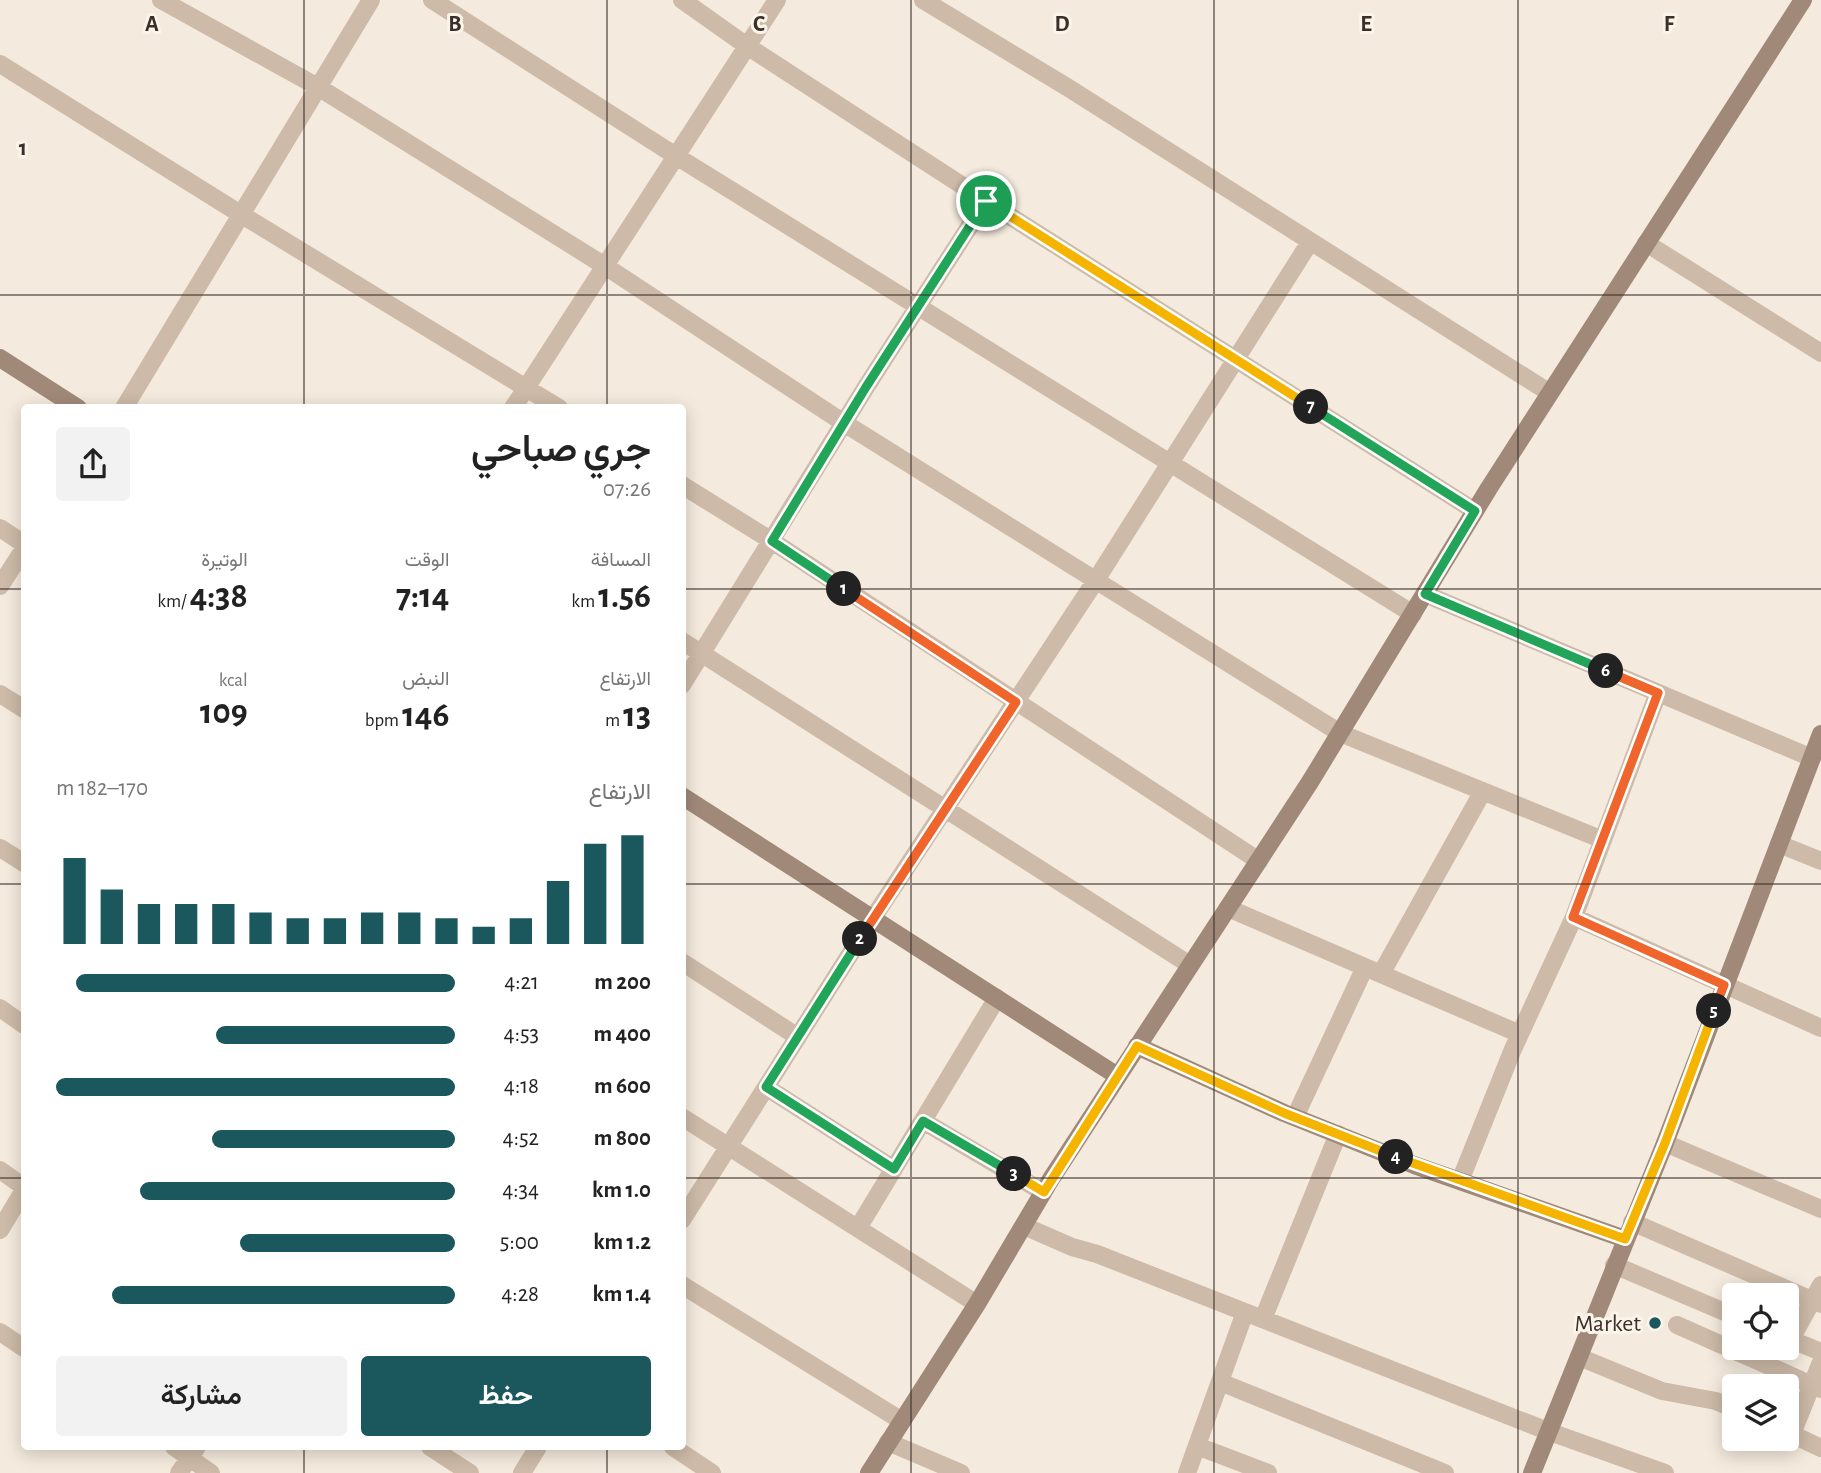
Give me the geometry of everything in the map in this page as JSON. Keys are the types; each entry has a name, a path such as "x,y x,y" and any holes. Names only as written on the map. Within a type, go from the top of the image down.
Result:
{"street":[{"path":"161,0 318,87 605,266 845,423 1340,733 1603,840"},
{"path":"126,404 371,0"},
{"path":"432,0 677,156 1413,614"},
{"path":"682,0 747,46 986,201 1475,511"},
{"path":"515,404 777,0"},
{"path":"923,0 1066,87 1550,393"},
{"path":"869,1473 977,1304 1116,1075 1259,861 1475,511 1802,0"},
{"path":"0,64 553,404"},
{"path":"686,679 986,201"},
{"path":"686,1214 944,808 1096,580 1310,242"},
{"path":"1646,243 1821,353"},
{"path":"0,358 72,404"},
{"path":"686,487 772,541 1259,861"},
{"path":"0,528 21,542"},
{"path":"0,586 21,554"},
{"path":"1425,594 1812,758"},
{"path":"686,643 1191,965"},
{"path":"1460,1181 1520,1034 1573,917 1658,693"},
{"path":"0,694 21,707"},
{"path":"1532,1473 1665,1143 1821,736"},
{"path":"1295,1117 1373,971 1483,791"},
{"path":"686,799 1116,1075"},
{"path":"1779,844 1821,861"},
{"path":"0,848 21,861"},
{"path":"1228,908 1520,1034"},
{"path":"1573,917 1821,1028"},
{"path":"686,965 798,1037"},
{"path":"858,1228 997,998"},
{"path":"0,1008 21,1023"},
{"path":"1137,1046 1295,1117 1460,1181 1629,1231 1818,1296 1799,1324"},
{"path":"766,1087 894,1169"},
{"path":"686,1119 977,1304"},
{"path":"923,1121 1044,1192"},
{"path":"1263,1319 1338,1134"},
{"path":"1665,1143 1821,1209"},
{"path":"0,1170 21,1187"},
{"path":"0,1230 21,1194"},
{"path":"1024,1226 1550,1432 1665,1473"},
{"path":"1614,1265 1722,1311"},
{"path":"686,1288 902,1421"},
{"path":"1187,1473 1245,1312"},
{"path":"1677,1325 1816,1387"},
{"path":"0,1332 21,1346"},
{"path":"1799,1342 1821,1352"},
{"path":"1579,1357 1662,1391 1722,1404"},
{"path":"1799,1416 1816,1387 1821,1362"},
{"path":"1220,1382 1445,1473"},
{"path":"1799,1438 1821,1448"},
{"path":"888,1442 961,1473"},
{"path":"1197,1446 1259,1471"},
{"path":"179,1473 187,1450 211,1473"},
{"path":"435,1450 470,1473"},
{"path":"522,1473 536,1450"},
{"path":"678,1450 712,1473"}],"place":[{"name":"Market","path":"1655,1323"}],"route":[{"path":"986,201 1475,511 1425,594 1658,693 1573,917 1724,985 1665,1143 1625,1239 1414,1165 1284,1113 1137,1046 1116,1075 1044,1192 923,1121 894,1169 766,1087 944,808 1016,702 772,541 866,387 986,201"}]}
